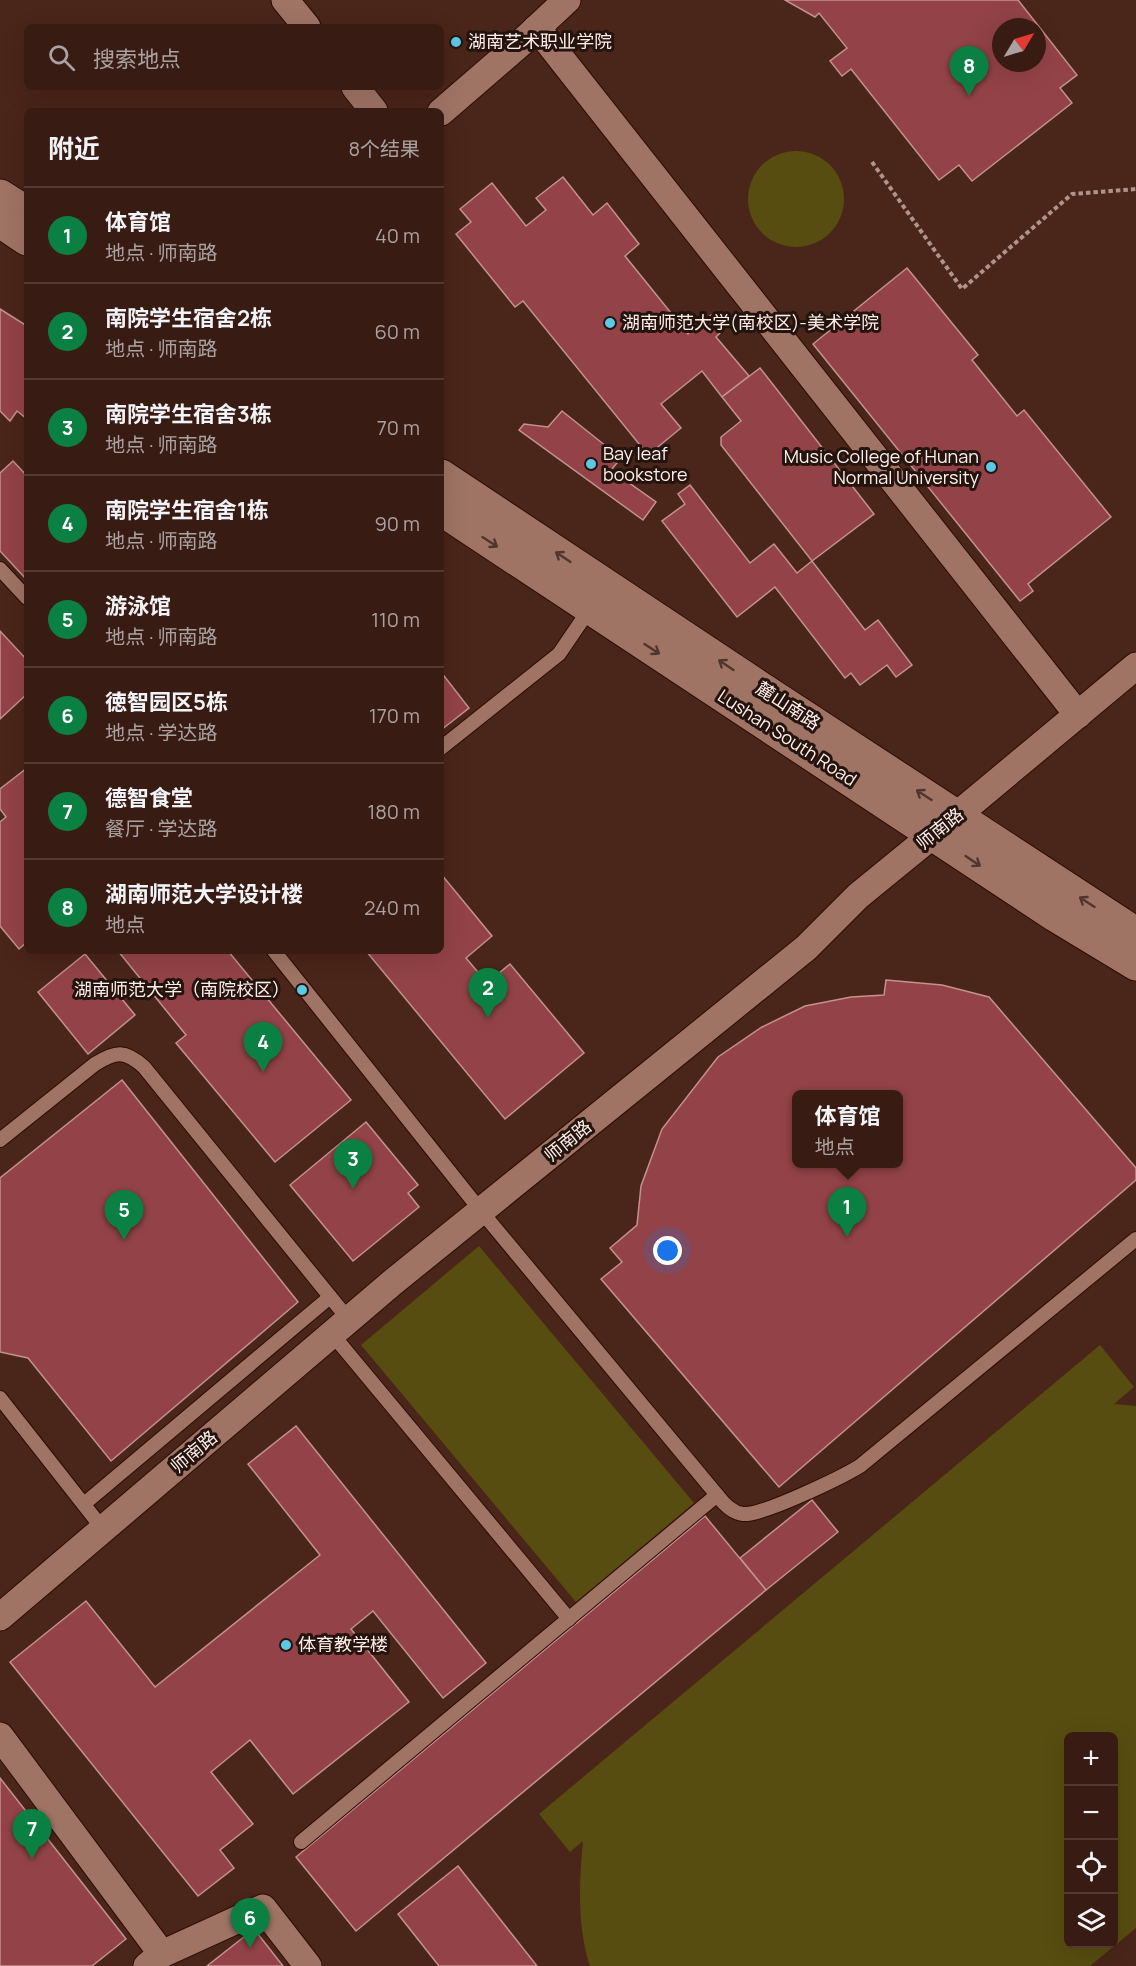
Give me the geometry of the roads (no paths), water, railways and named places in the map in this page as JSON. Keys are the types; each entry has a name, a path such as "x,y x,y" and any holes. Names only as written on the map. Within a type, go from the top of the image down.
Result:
{"main road":[{"path":"0,196 24,211"},
{"path":"0,221 24,237"},
{"path":"444,478 598,597"},
{"name":"Lushan South Road","path":"444,511 598,597 945,825 1055,915 1136,964"},
{"path":"945,825 1136,934"}],"street":[{"path":"285,0 305,24"},
{"path":"444,109 567,0"},
{"path":"537,28 1078,715"},
{"path":"358,90 372,108"},
{"name":"师南路","path":"0,1617 340,1327 806,948 858,896 1136,666"},
{"path":"0,1736 155,1960 262,1908 308,1966"}],"lane":[{"path":"0,569 24,595"},
{"path":"444,746 559,654 598,597"},
{"path":"276,954 481,1211 717,1495 728,1507 741,1515 757,1513 842,1478 860,1466 1136,1239"},
{"path":"0,1140 95,1064 107,1057 120,1053 133,1057 144,1066 330,1297 340,1327 569,1619"},
{"path":"84,1504 330,1297"},
{"path":"0,1398 103,1529"},
{"path":"301,1842 717,1495"}],"place":[{"name":"湖南艺术职业学院","path":"456,42"},
{"name":"湖南师范大学设计楼","path":"969,96"},
{"name":"湖南师范大学(南校区)-美术学院","path":"610,323"},
{"name":"Bay leaf bookstore","path":"591,464"},
{"name":"Music College of Hunan Normal University","path":"991,467"},
{"name":"湖南师范大学（南院校区）","path":"302,990"},
{"name":"南院学生宿舍2栋","path":"488,1018"},
{"name":"南院学生宿舍1栋","path":"263,1072"},
{"name":"南院学生宿舍3栋","path":"353,1189"},
{"name":"体育馆","path":"847,1237"},
{"name":"游泳馆","path":"124,1240"},
{"name":"体育教学楼","path":"286,1645"},
{"name":"德智食堂","path":"32,1859"},
{"name":"徳智园区5栋","path":"250,1948"}]}
